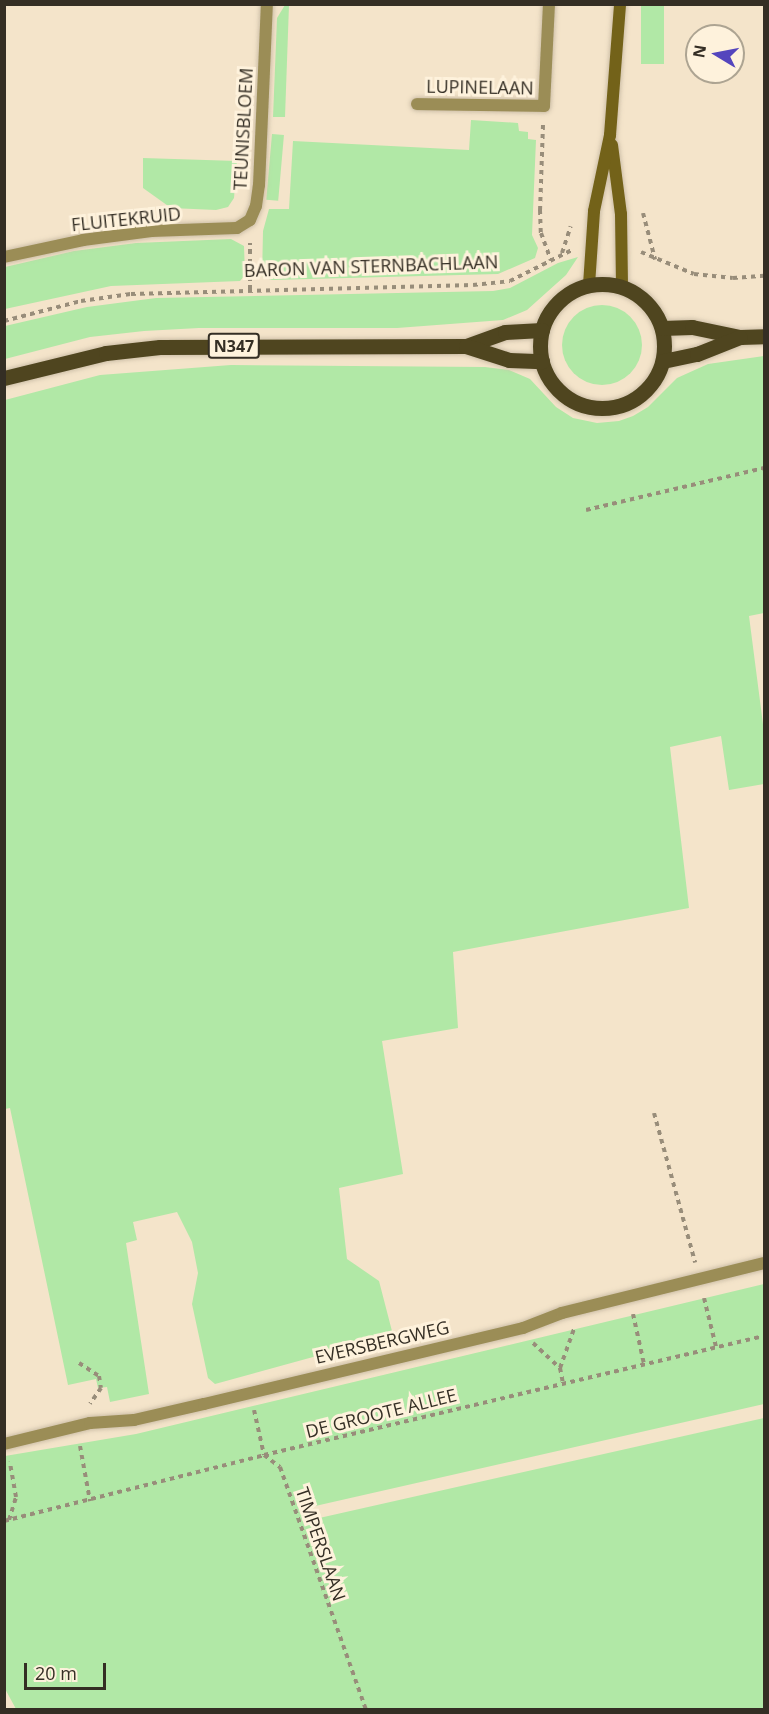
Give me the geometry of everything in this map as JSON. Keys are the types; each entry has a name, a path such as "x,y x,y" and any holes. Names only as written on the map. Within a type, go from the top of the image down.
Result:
{"main road":[{"path":"603,284 622,287 642,299 657,317 662,328 663,361 657,375 638,397 624,404 595,408 567,397 547,375 540,345 542,330 551,312 565,296 589,285 603,284"},
{"path":"662,328 692,327 740,337 765,336"},
{"name":"N347","path":"466,346 505,332 542,330"},
{"path":"663,361 698,354 740,337"},
{"name":"N347","path":"4,378 106,353 160,347 466,346 508,360 542,360"}],"street":[{"name":"TEUNISBLOEM","path":"250,220 256,206 259,185 267,4"},
{"name":"LUPINELAAN","path":"417,104 544,106 549,4"},
{"path":"589,285 594,212 610,135 620,4"},
{"path":"610,135 621,214 622,287"},
{"name":"FLUITEKRUID","path":"4,256 83,240 151,231 237,228 250,220"},
{"name":"EVERSBERGWEG","path":"5,1444 108,1420 134,1420 523,1328 582,1308 765,1263"}],"path":[{"name":"LUPINELAAN","path":"544,106 541,233 551,260"},
{"path":"250,220 250,290"},
{"name":"BARON VAN STERNBACHLAAN","path":"4,321 81,301 130,294 473,285 510,281 568,251 592,245"},
{"path":"621,245 694,274 733,278 765,276"},
{"path":"586,510 765,468"},
{"path":"654,1113 716,1347"},
{"path":"629,1296 644,1364"},
{"path":"563,1383 560,1368 572,1337 575,1319 582,1308"},
{"path":"523,1328 535,1345 560,1368"},
{"name":"DE GROOTE ALLEE","path":"7,1520 90,1501 264,1455 765,1336"},
{"path":"79,1363 99,1376 100,1390 87,1408"},
{"path":"252,1392 264,1455"},
{"path":"80,1426 78,1439 90,1501"},
{"path":"5,1444 16,1490 7,1520"},
{"name":"TIMPERSLAAN","path":"264,1455 280,1467 366,1710"}],"green space":[{"path":"285,5 289,5 285,117 273,117 277,18"},
{"path":"641,5 664,5 664,64 641,64"},
{"path":"471,120 518,123 519,131 528,132 528,139 536,140 532,235 538,248 535,258 498,274 272,280 262,277 263,231 269,209 289,209 293,141 469,150"},
{"path":"272,134 284,135 278,201 266,200"},
{"path":"143,158 237,161 234,198 228,207 216,210 171,208 143,188"},
{"path":"231,239 244,246 245,275 240,281 111,286 5,309 5,267 74,251 136,243"},
{"path":"578,257 566,275 527,310 503,320 397,328 199,328 144,331 90,337 5,359 5,326 87,307 156,298 493,291 510,288 558,263"},
{"path":"602,305 617,308 630,317 639,330 642,345 639,360 630,373 617,382 602,385 587,382 574,373 565,360 562,345 565,330 574,317 587,308"},
{"path":"764,356 764,613 749,616 764,732 764,784 729,790 721,736 670,747 689,908 453,952 458,1028 382,1041 403,1174 339,1188 347,1259 379,1281 393,1335 215,1384 208,1378 192,1304 198,1273 192,1242 177,1212 133,1222 137,1240 126,1243 149,1394 110,1402 107,1387 98,1388 96,1379 68,1385 10,1108 5,1109 5,400 100,375 231,365 485,367 509,370 530,379 556,407 573,418 597,423 619,421 633,416 648,407 677,378 708,364"},
{"path":"764,1284 764,1404 302,1509 306,1521 764,1418 764,1709 16,1709 4,1687 5,1456 136,1434"}]}
